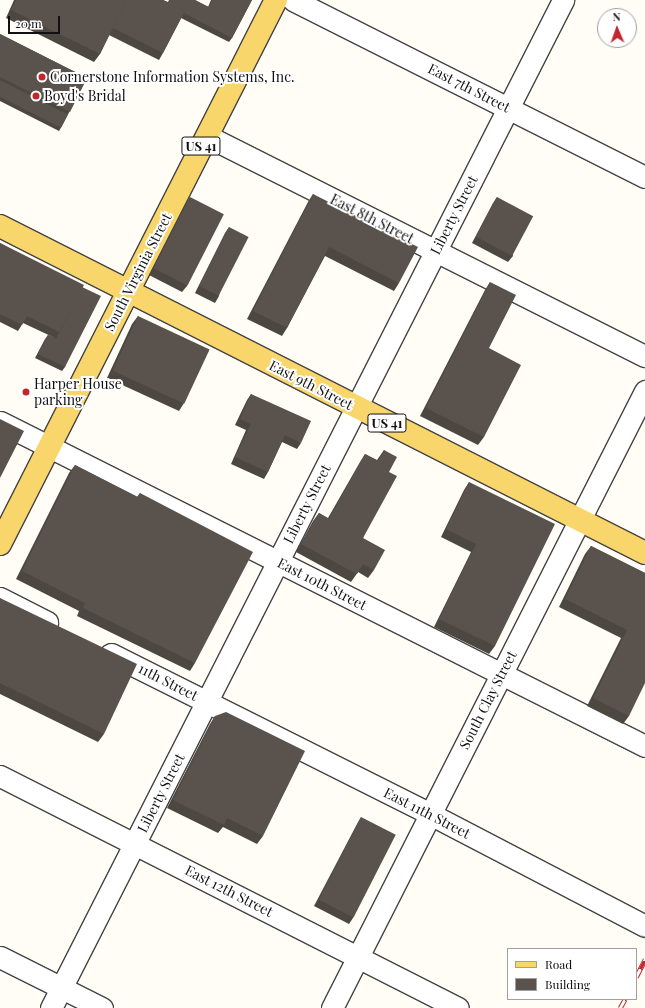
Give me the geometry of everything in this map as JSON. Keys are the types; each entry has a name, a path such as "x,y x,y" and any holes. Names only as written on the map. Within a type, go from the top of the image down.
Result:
{"main road":[{"name":"South Virginia Street","path":"0,544 276,0"},
{"name":"East 9th Street","path":"0,226 128,293 645,554"}],"street":[{"name":"East 7th Street","path":"293,0 645,177"},
{"name":"Liberty Street","path":"51,1008 563,0"},
{"name":"East 8th Street","path":"207,136 645,356"},
{"name":"South Clay Street","path":"332,1008 645,391"},
{"name":"East 10th Street","path":"0,422 645,746"},
{"path":"0,598 64,630"},
{"name":"11th Street","path":"93,644 207,702"},
{"name":"East 11th Street","path":"207,702 430,814 645,926"},
{"name":"East 12th Street","path":"0,776 458,1008"},
{"path":"0,957 102,1008"}],"building":[{"path":"16,0 127,0 100,54 11,10"},
{"path":"127,0 163,0 185,11 163,53 113,28"},
{"path":"170,0 195,0 209,7 212,0 252,0 232,38 184,13 185,11 168,3"},
{"name":"Cornerstone Information Systems, Inc.","path":"0,34 87,78 70,112 0,77"},
{"path":"0,80 68,115 61,128 0,97"},
{"path":"313,194 418,247 399,283 329,247 287,328 253,311"},
{"path":"190,197 224,214 188,286 154,268"},
{"path":"497,197 533,216 512,256 476,237"},
{"path":"229,227 249,237 219,296 199,286"},
{"path":"0,243 84,285 59,332 27,316 22,325 0,314"},
{"path":"490,282 516,295 489,348 521,365 484,437 426,408"},
{"path":"82,287 101,296 65,367 38,354 48,335 56,339"},
{"path":"138,316 210,349 184,404 113,370"},
{"path":"251,394 311,421 301,443 285,435 268,472 235,457 251,424 240,419"},
{"path":"0,419 24,431 0,478"},
{"path":"384,450 397,457 389,472 397,476 363,538 385,550 374,570 363,564 357,574 301,544 319,513 329,519 365,454 378,461"},
{"path":"75,465 138,497 140,493 253,552 195,663 83,608 85,603 22,571"},
{"path":"469,482 555,524 495,646 439,619 476,544 446,529"},
{"path":"591,546 645,573 645,683 629,716 593,698 627,630 565,599"},
{"path":"0,598 137,664 104,734 0,683"},
{"path":"226,712 305,751 263,836 227,818 224,825 173,800 215,716"},
{"path":"361,817 396,835 354,918 319,900"}],"railway":[{"path":"637,975 645,959"},
{"path":"620,1008 624,1000"}],"place":[{"name":"Cornerstone Information Systems, Inc.","path":"42,77"},
{"name":"Boyd's Bridal","path":"36,96"},
{"name":"Harper House parking","path":"26,392"}]}
